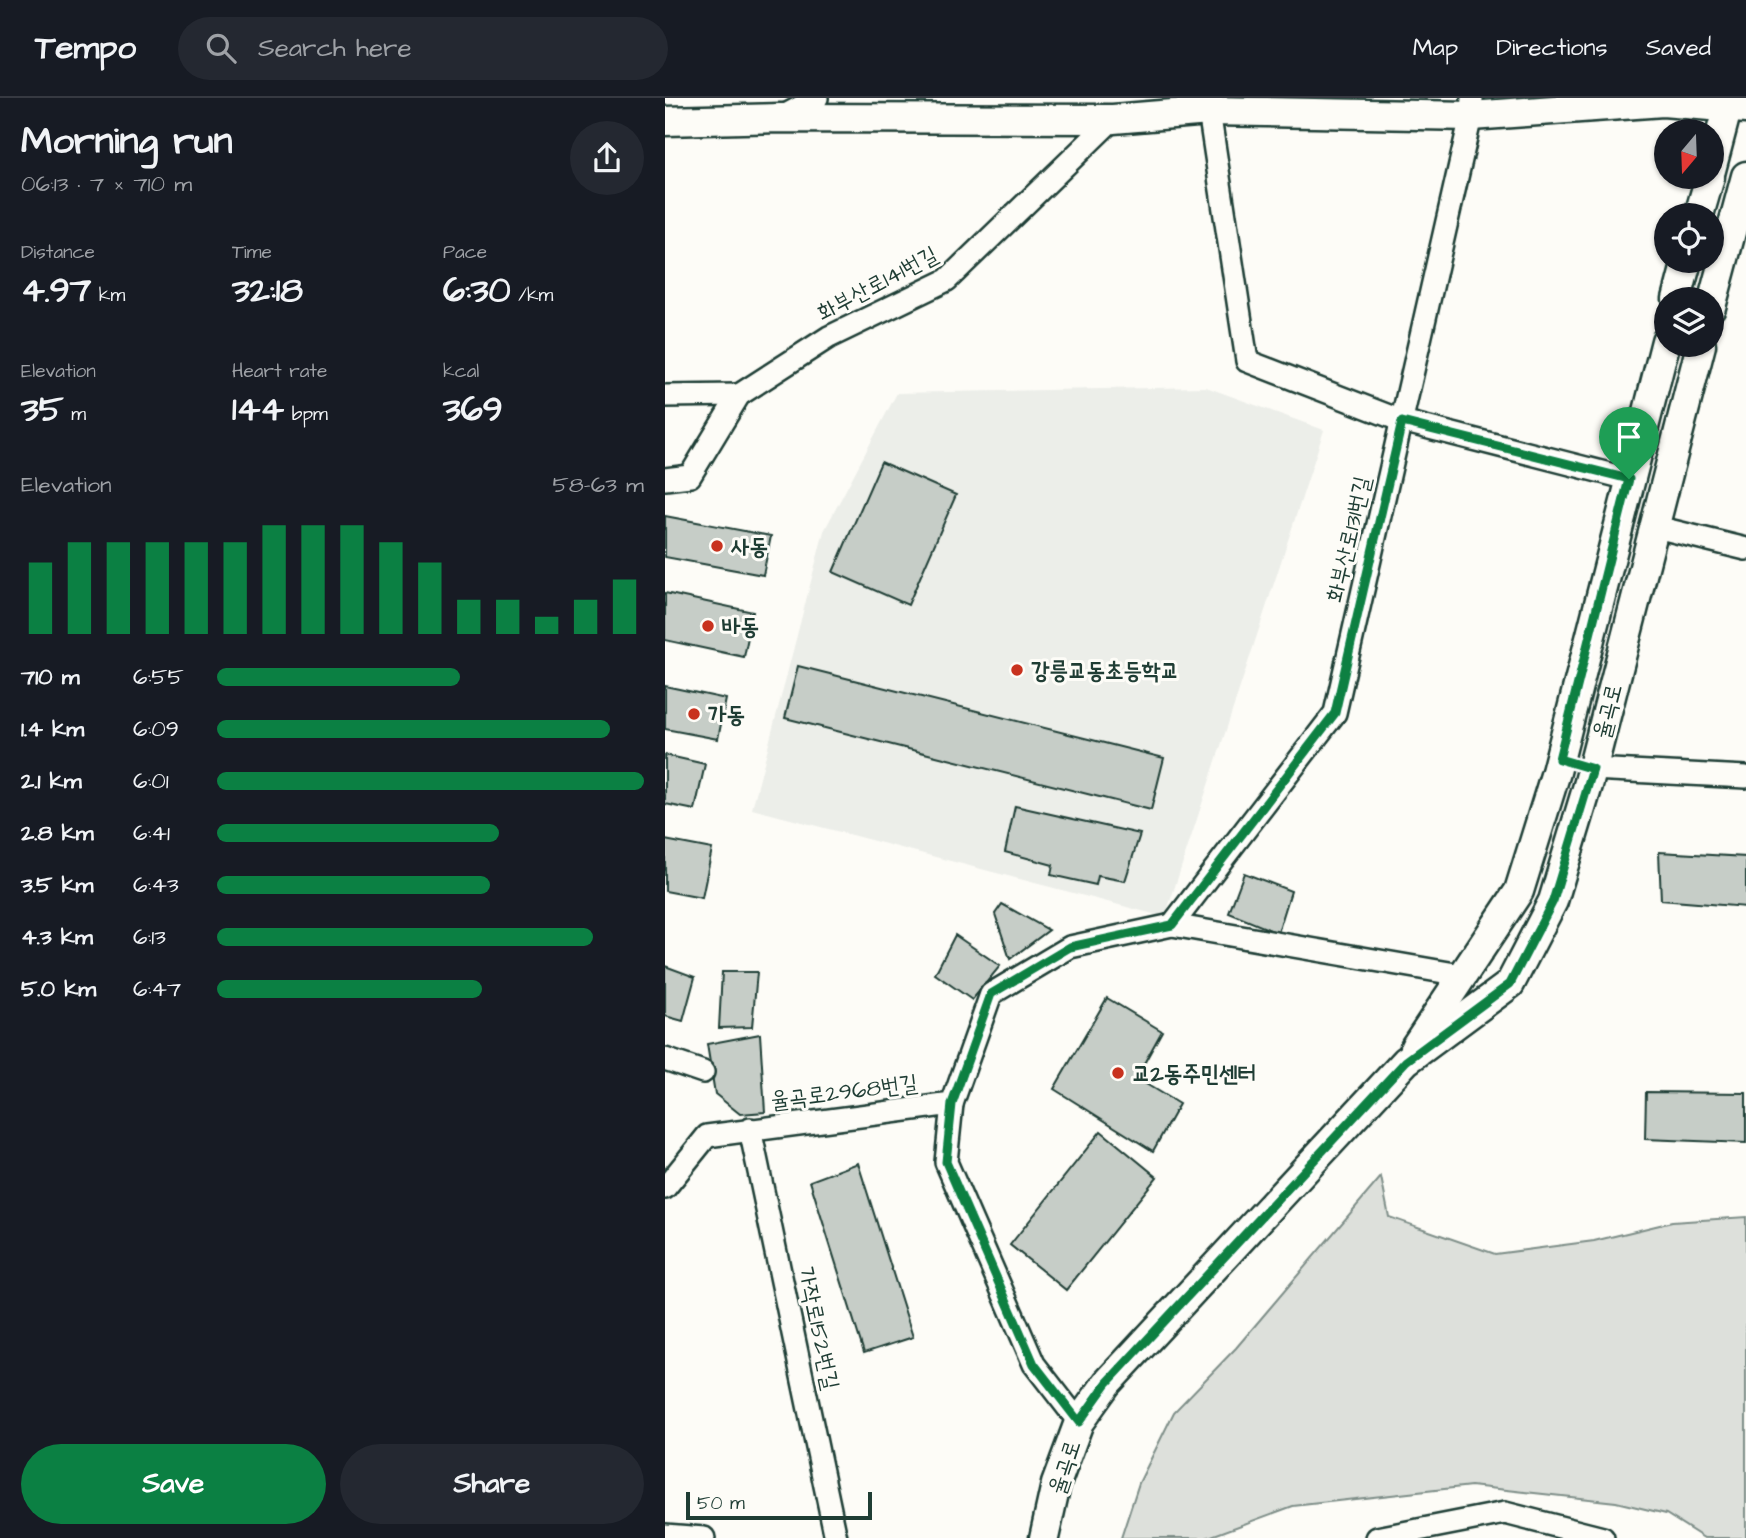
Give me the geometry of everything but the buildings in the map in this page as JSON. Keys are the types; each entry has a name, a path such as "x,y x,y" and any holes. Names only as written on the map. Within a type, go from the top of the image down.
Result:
{"street":[{"path":"780,118 817,98"},
{"path":"665,121 780,118 1113,119 1209,111 1663,102 1734,105 1724,133"},
{"name":"화부산로131번길","path":"1172,925 1335,713 1471,107"},
{"path":"1209,111 1247,361 1402,422 1629,479"},
{"name":"화부산로141번길","path":"665,479 690,476 739,396 828,337 947,280 1113,119"},
{"path":"1716,287 1746,176"},
{"name":"율곡로","path":"1044,1538 1056,1485 1079,1422 1107,1383 1406,1061 1519,891 1559,759 1662,357"},
{"name":"율곡로","path":"1406,1061 1510,984 1553,901 1593,769 1652,526 1698,357"},
{"path":"665,396 739,396"},
{"path":"1652,526 1746,549"},
{"path":"1559,759 1593,769 1746,778"},
{"path":"1079,1422 1034,1364 946,1162 952,1104 991,994 1070,947 1172,925 1461,975"},
{"path":"665,1059 703,1072"},
{"name":"율곡로2968번길","path":"665,1188 708,1136 952,1104"},
{"name":"가작로152번길","path":"750,1129 836,1538"},
{"path":"1377,1538 1505,1513 1603,1538"},
{"path":"665,1535 704,1538"}],"shaded area":[{"name":"강릉교동초등학교","path":"1206,387 1324,430 1165,917 752,809 824,531 897,393"},
{"path":"1381,1177 1389,1217 1495,1254 1594,1241 1672,1222 1746,1217 1746,1538 1704,1538 1666,1514 1616,1502 1471,1486 1293,1506 1206,1538 1121,1538 1139,1483 1174,1412 1236,1348"}],"place":[{"name":"사동","path":"717,546"},
{"name":"바동","path":"708,626"},
{"name":"강릉교동초등학교","path":"1017,670"},
{"name":"가동","path":"694,714"},
{"name":"교2동주민센터","path":"1118,1073"}],"route":[{"path":"1402,422 1629,479 1559,759 1593,769 1553,901 1510,984 1406,1061 1107,1383 1079,1422 1034,1364 946,1162 952,1104 991,994 1070,947 1172,925 1335,713 1402,422"}]}
